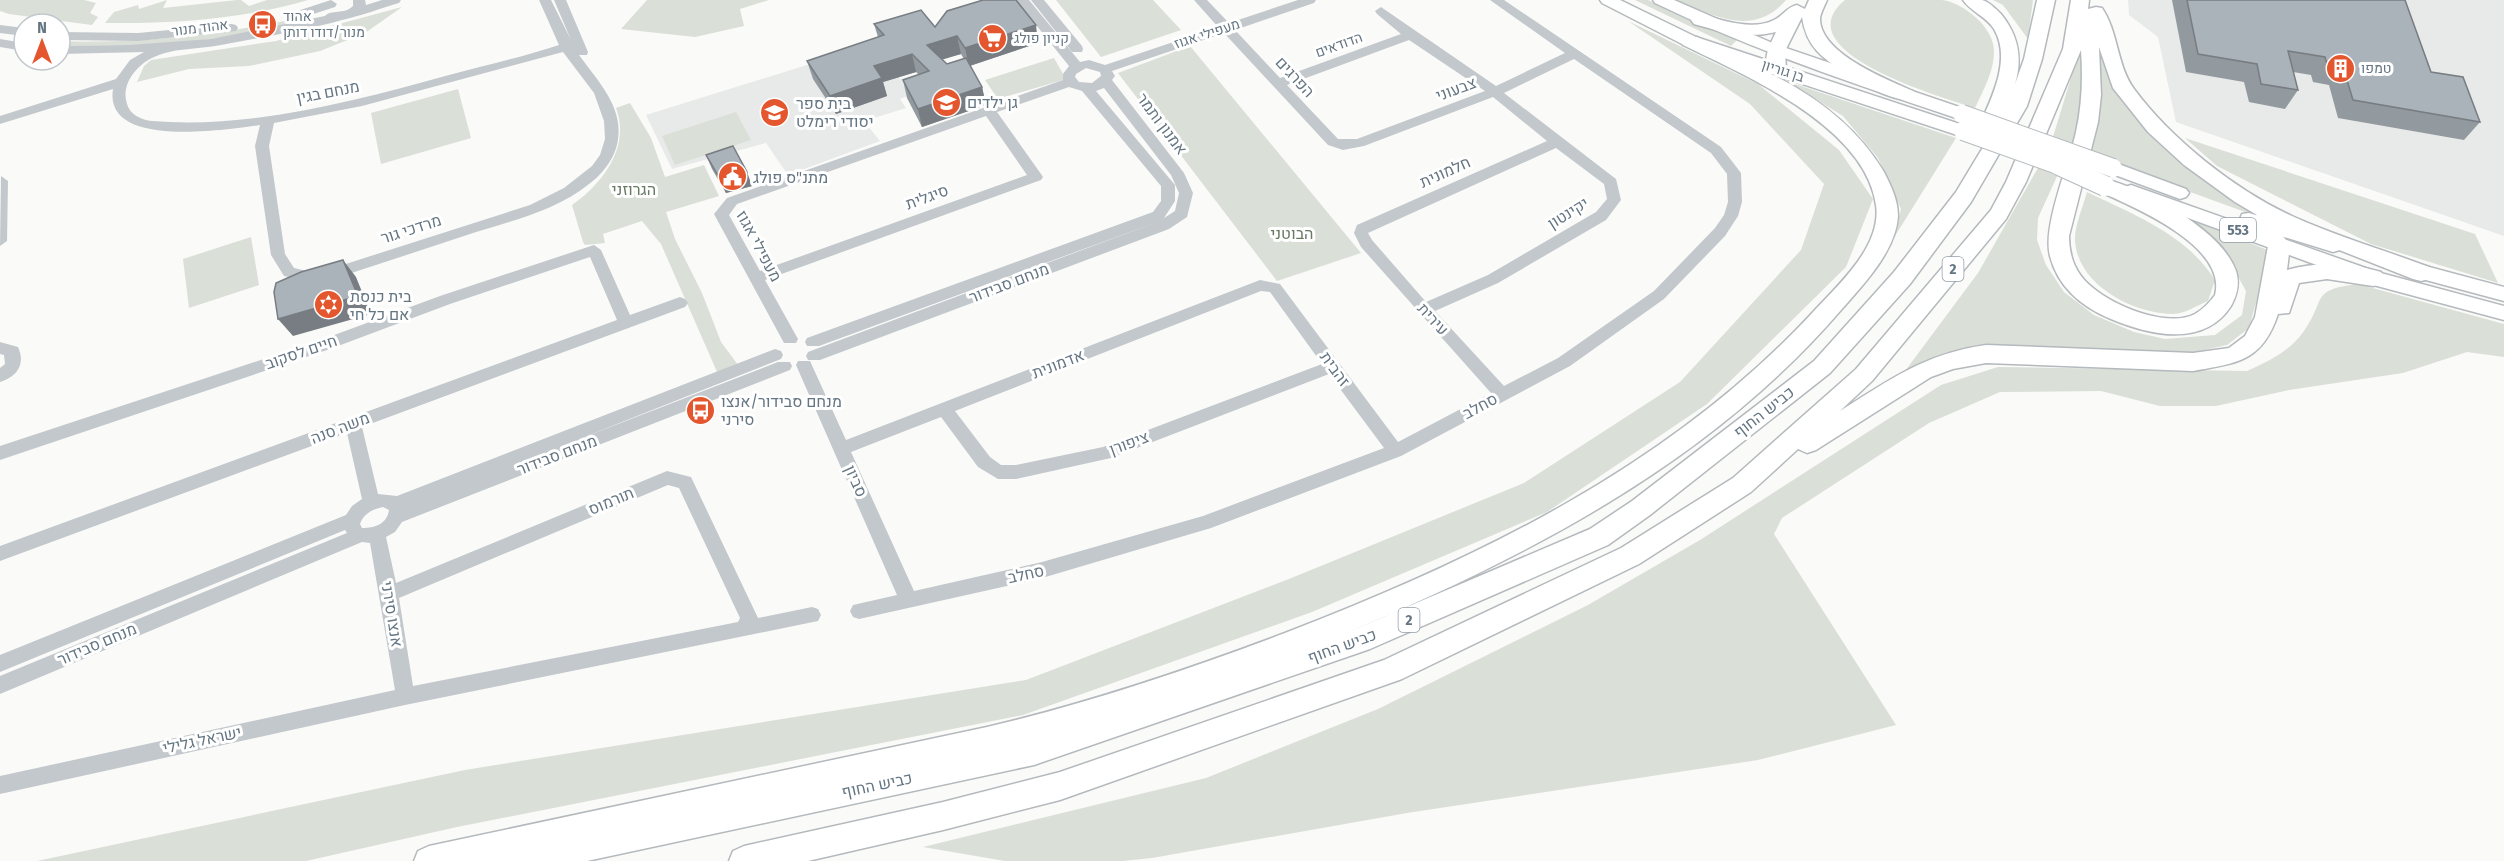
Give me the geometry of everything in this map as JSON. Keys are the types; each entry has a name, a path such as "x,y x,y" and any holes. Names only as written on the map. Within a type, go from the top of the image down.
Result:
{"highway":[{"path":"1818,0 1812,11 1812,20 1816,35 1829,52 1851,70 1906,95"},
{"path":"1964,197 2006,87 2011,52 2010,43 2002,26 1988,10 1972,0"},
{"name":"כביש החוף","path":"518,861 1034,752 1360,641 1599,537 1641,508 1822,367 1902,278 1964,197 2017,106 2033,59 2046,0"},
{"name":"2","path":"744,861 943,816 1060,786 1392,670 1630,556 1742,485 1864,375 1999,214 2016,182 2072,49 2080,0"},
{"path":"2059,165 2107,178 2194,234 2209,249 2226,275 2227,288 2224,300 2212,315 2195,324 2178,326 2155,325 2139,321 2108,309 2082,291 2063,263 2058,238 2059,224 2068,200 2088,124 2093,87 2085,0"},
{"path":"2093,0 2123,88 2155,127 2192,160 2242,197 2284,221 2421,273"},
{"path":"1695,30 1769,28 1785,21 1800,5"},
{"path":"1776,60 1800,5"},
{"path":"429,861 660,814 1078,717 1220,670 1350,621 1469,567 1624,481 1693,434 1788,355 1850,286 1885,229 1888,211 1883,191 1864,153 1837,126 1695,30"},
{"path":"2157,361 2193,362 2242,351 2266,324 2279,245 2259,222"},
{"path":"1742,485 1874,399 1940,363 1986,354 2214,364 2242,358 2262,347 2279,318 2287,282 2292,276 2327,271 2373,278"},
{"path":"799,861 943,816"}],"main road":[{"name":"בן גוריון","path":"1608,0 1962,123"},
{"name":"בן גוריון","path":"1660,0 1695,30 1776,60"},
{"name":"553","path":"1776,60 1906,95 1962,123 2059,165"},
{"name":"553","path":"1962,123 2279,245 2373,278 2504,313"},
{"name":"553","path":"2107,178 2259,222 2421,273 2504,294"}],"street":[{"path":"335,2 327,10 328,14 346,15 360,8 361,3 358,0"},
{"name":"אהוד מנור","path":"72,50 172,47 236,39 346,15 395,0"},
{"name":"מרדכי גור","path":"268,119 262,146 278,255 289,272 311,277 328,275 535,208 589,179 602,166 612,140 610,119 604,100 545,0"},
{"name":"מרדכי גור","path":"560,0 572,44"},
{"path":"1022,0 1029,19 1083,65 1105,75"},
{"path":"1037,0 1083,65"},
{"name":"הפרגים","path":"1200,0 1333,142 1343,145"},
{"name":"מעפילי אגוז","path":"1086,88 1100,86 1105,75 1226,28 1310,0"},
{"name":"סחלב","path":"859,610 1042,570 1130,546 1205,523 1395,451 1564,362 1659,295 1720,232 1731,216 1735,202 1734,173 1716,150 1496,0"},
{"name":"אהוד מנור","path":"72,36 138,37 216,31 297,15 335,2"},
{"path":"1382,11 1410,35 1496,92"},
{"name":"הדודאים","path":"1279,83 1410,35"},
{"name":"מנחם בגין","path":"125,76 117,94 119,104 126,115 138,122 197,126 268,119 389,96 572,44"},
{"path":"0,120 62,102 125,76 142,58 172,47"},
{"path":"111,50 126,57 125,76"},
{"name":"צבעוני","path":"1343,145 1359,143 1496,92 1576,53"},
{"path":"1083,65 1069,74 1070,82 1086,88"},
{"name":"אמנון ותמר","path":"1105,75 1177,173 1186,193"},
{"name":"מעפילי אגוז","path":"790,339 721,214 732,201 1070,82"},
{"name":"אמנון ותמר","path":"1086,88 1168,185 1170,193"},
{"name":"יקינטון","path":"1424,309 1502,274 1600,216 1614,200 1611,182 1496,92"},
{"name":"סיגלית","path":"755,278 1036,177 989,111"},
{"name":"חלמונית","path":"1366,243 1361,233 1362,229 1557,142"},
{"path":"0,241 1,181"},
{"name":"מנחם סבידור","path":"810,354 1158,216 1168,201 1170,193"},
{"name":"מנחם סבידור","path":"810,354 1164,225 1182,213 1186,193"},
{"name":"עירית","path":"1366,243 1502,394"},
{"name":"חיים לסקוב","path":"0,453 324,345 594,250 625,322"},
{"name":"אדמונית","path":"842,449 1260,285 1275,288"},
{"name":"זהבית","path":"1275,288 1395,451"},
{"name":"משה סנה","path":"0,554 680,303"},
{"path":"803,338 810,354 780,361 779,346 790,339 803,338"},
{"path":"0,348 12,351 13,368 0,376"},
{"name":"סביון","path":"810,354 842,449 908,598"},
{"name":"מנחם סבידור","path":"396,511 780,361"},
{"name":"ציפורן","path":"944,409 984,462 998,472 1016,472 1105,453 1333,366"},
{"path":"353,423 371,502"},
{"name":"תורמוס","path":"389,594 667,478 686,482 749,618 745,628"},
{"path":"388,500 396,511 389,527 363,530 359,510 371,502 388,500"},
{"name":"מנחם סבידור","path":"0,664 363,530"},
{"name":"מנחם סבידור","path":"0,685 363,530"},
{"name":"אנצו סירני","path":"363,530 389,594 405,696"},
{"name":"ישראל גלילי","path":"0,785 405,696 812,615"}],"shaded area":[{"path":"2128,0 2504,0 2504,236 2176,122 2158,37 2129,15"},
{"name":"בית ספר יסודי רימלט","path":"874,44 900,79 913,75 924,89 900,99 906,108 864,121 880,141 788,175 766,143 672,169 646,115"}],"green space":[{"path":"0,0 84,0 96,3 90,13 98,17 92,25 72,22 72,12 12,12 12,14 0,11"},
{"path":"167,0 163,8 237,0 249,6 267,0 308,0 258,12 208,19 105,23 114,12 138,5 139,9"},
{"path":"647,0 769,0 740,9 744,26 695,37 621,29"},
{"path":"1056,0 1153,0 1181,30 1101,57"},
{"path":"1635,0 1648,0 1737,40 1731,46"},
{"path":"1676,0 1786,0 1774,12 1747,21 1719,17"},
{"path":"1845,0 1942,0 1960,6 1977,18 1993,43 1994,59 1985,88 1975,108 1904,83 1875,70 1851,54 1835,37 1831,19"},
{"path":"1993,0 2033,0 2028,39 2003,5"},
{"path":"402,7 365,33 320,51 249,66 189,69 137,82 144,66 151,60 276,41"},
{"path":"308,16 308,21 236,36 161,45 72,46 72,41 154,39 246,28"},
{"path":"1628,21 1758,84 1839,150 1873,199 1846,267 1707,404 1547,512 1312,612 1023,715 457,827 306,861 37,861 465,770 1026,680 1289,579 1524,483 1680,382 1801,250 1824,184 1750,104"},
{"path":"2093,27 2116,93 2153,135 2204,177 2281,225 2091,156 2095,126"},
{"path":"2082,42 2083,93 2073,149 2052,140"},
{"name":"הבוטני","path":"1190,46 1361,253 1277,281 1118,73"},
{"path":"1054,58 1066,79 998,99 985,80"},
{"path":"1786,81 1956,138 1895,236 1901,209 1878,158 1843,116"},
{"path":"458,89 471,138 381,164 371,113"},
{"name":"הגרוזני","path":"630,103 651,138 665,177 704,165 719,196 666,212 675,239 702,293 721,342 741,369 718,374 661,244 642,221 603,234 605,243 585,245 583,242 572,205 594,186 611,163 620,137 620,123 616,108"},
{"path":"736,112 751,140 675,165 662,136"},
{"path":"2185,138 2475,234 2498,283 2371,244 2217,166"},
{"path":"2039,166 2059,172 2038,218 2037,240 2046,265 2064,292 2094,315 2134,332 2165,339 2215,335 2242,315 2246,291 2227,257 2183,216 2270,251 2249,328 2227,345 2186,354 1976,346 1937,356 1905,371 1978,273"},
{"path":"2087,192 2158,227 2189,250 2215,280 2208,301 2178,314 2158,313 2125,303 2097,283 2086,271 2078,257 2075,241 2077,223"},
{"path":"251,237 259,285 189,308 183,259"},
{"path":"2358,284 2504,324 2504,357 2467,352 2403,373 2289,390 2216,406 2160,406 2101,391 2000,392 1929,423 1782,518 1774,534 1896,725 1758,760 1407,813 1152,858 1123,861 1005,861 923,847 1206,778 1378,709 1588,605 1700,540 1941,385 1998,367 2247,371 2292,345 2311,320 2325,293 2343,286"}],"building":[{"path":"983,0 1016,0 1036,25 965,48 957,36 927,45 947,64 966,58 982,87 918,109 903,80 929,71 912,54 874,66 882,78 830,96 807,61 884,35 874,24 921,10 935,27 947,11"},
{"name":"טמפו","path":"2187,0 2405,0 2431,72 2463,77 2480,122 2353,100 2343,67 2327,64 2325,57 2288,51 2298,90 2261,84 2257,64 2198,54"},
{"path":"733,146 747,172 720,179 706,155"},
{"path":"343,260 358,296 278,319 274,292 276,283 301,272"}],"place":[{"name":"אהוד מנור/דודו דותן","path":"262,24"},
{"name":"קניון פולג","path":"993,38"},
{"name":"טמפו","path":"2340,68"},
{"name":"גן ילדים","path":"946,102"},
{"name":"בית ספר יסודי רימלט","path":"775,112"},
{"name":"מתנ\"ס פולג","path":"732,177"},
{"name":"בית כנסת אם כל חי","path":"329,305"},
{"name":"מנחם סבידור/אנצו סירני","path":"700,410"}]}
